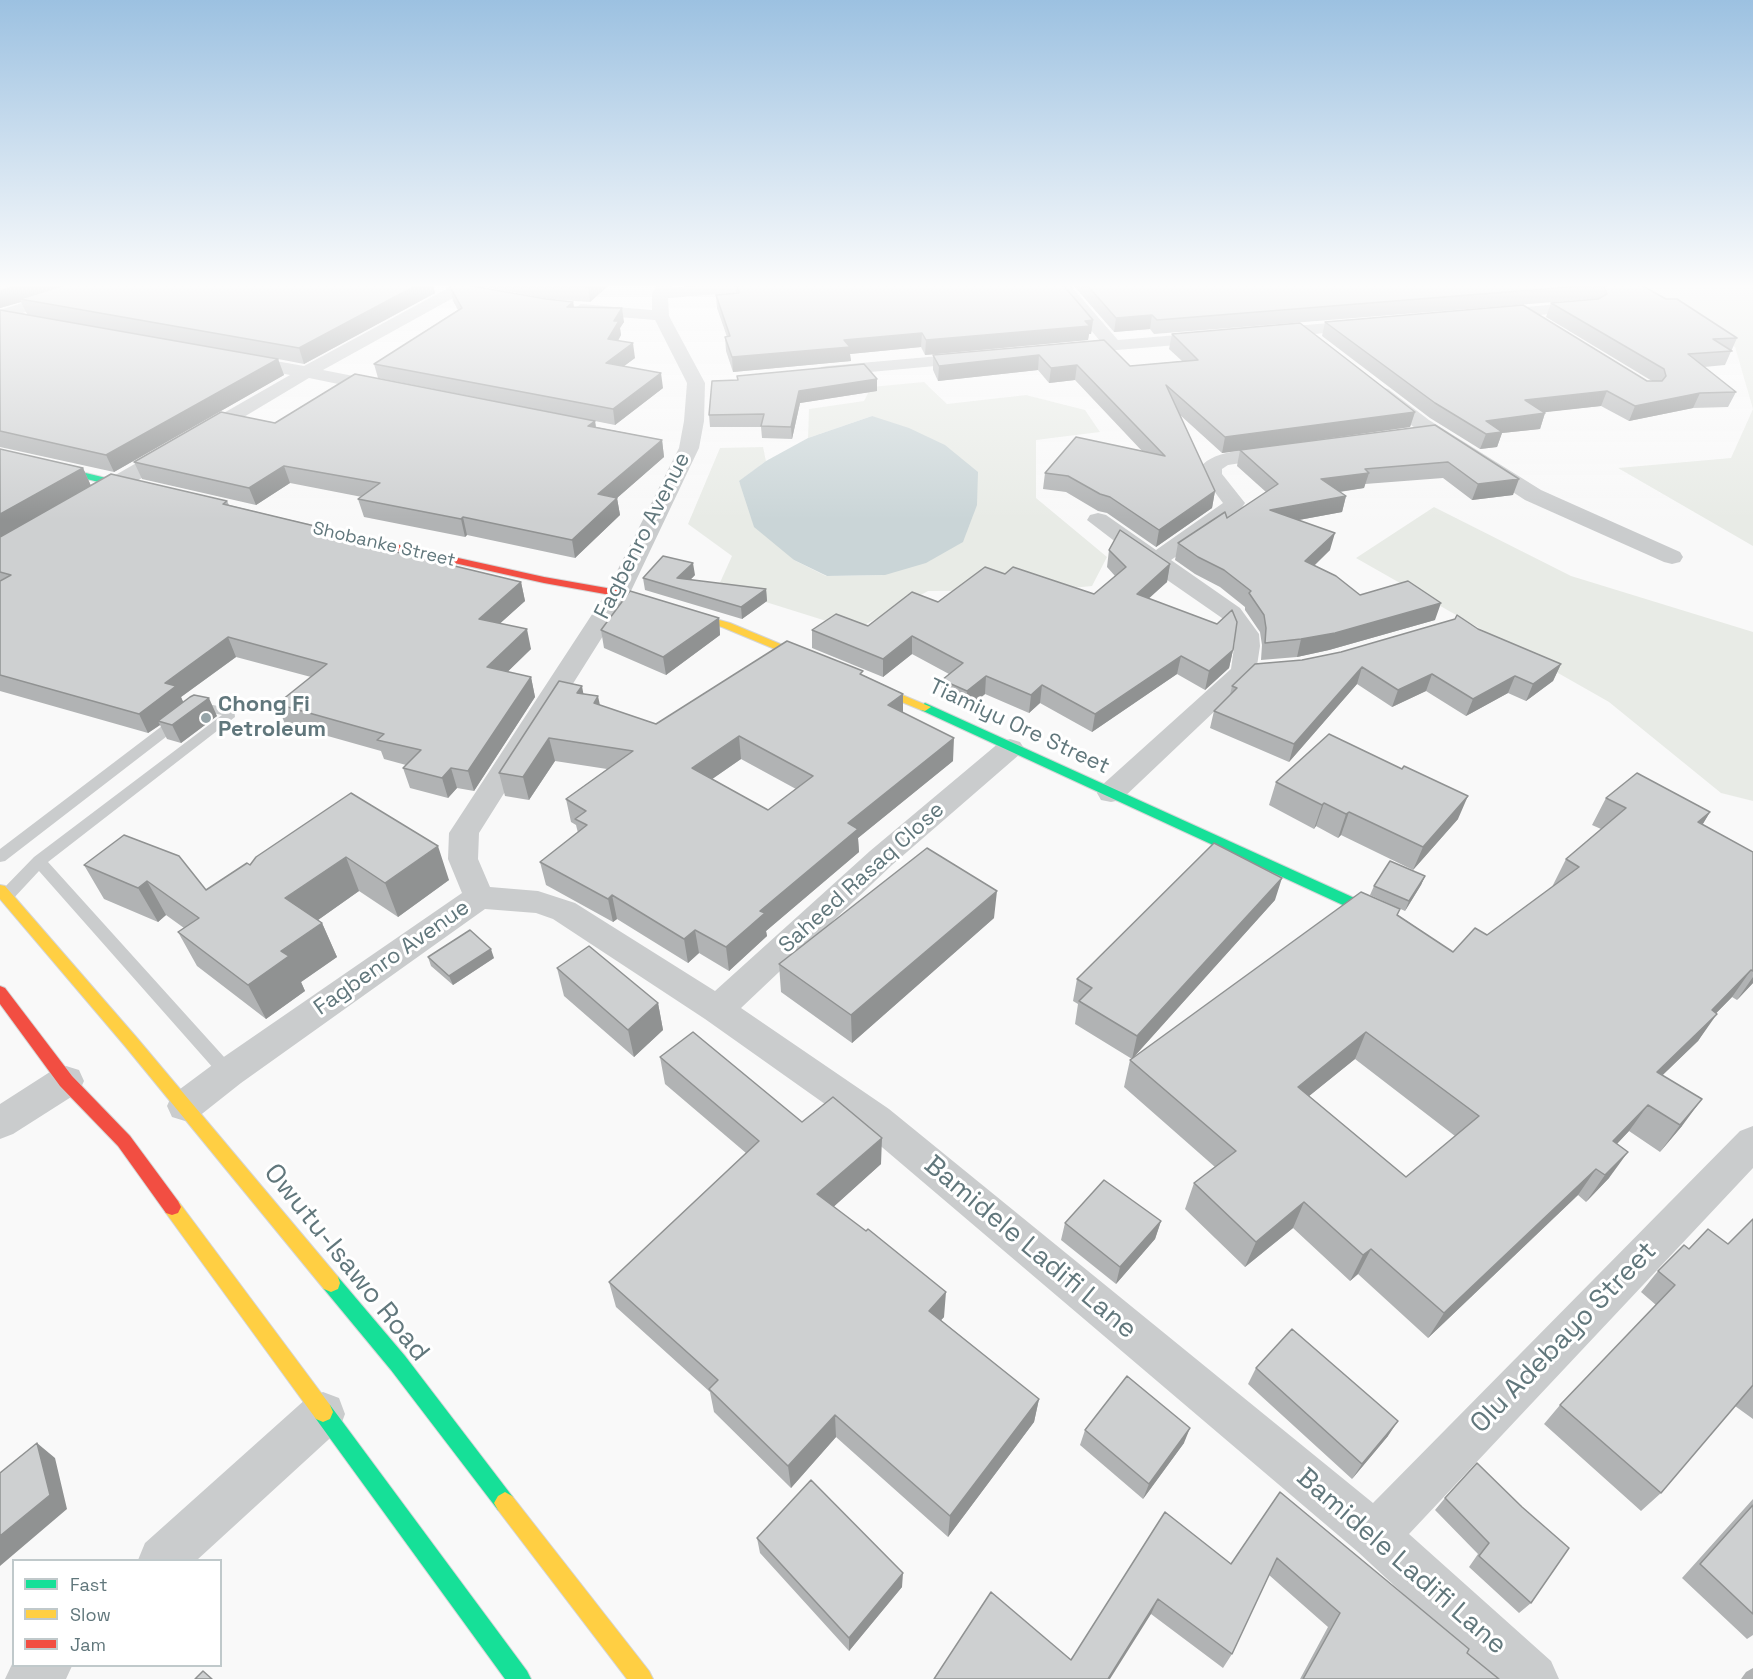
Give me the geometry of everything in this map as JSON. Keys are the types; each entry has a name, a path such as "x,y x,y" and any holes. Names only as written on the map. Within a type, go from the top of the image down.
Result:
{"street":[{"path":"259,363 400,390"},
{"path":"78,505 324,363"},
{"name":"Fagbenro Avenue","path":"185,1106 228,1073 479,897 463,859 464,833 618,593 689,448 702,383 690,363"},
{"path":"815,372 911,363"},
{"path":"1366,381 1435,432 1533,495 1672,557"},
{"path":"1399,436 1435,432"},
{"path":"666,443 689,448"},
{"path":"1155,561 1229,510 1234,503 1212,475 1211,467 1222,460 1305,449"},
{"path":"0,455 163,494"},
{"name":"Shobanke Street","path":"267,518 544,580 618,593"},
{"path":"1098,520 1231,613 1246,629 1255,671 1111,793"},
{"name":"Tiamiyu Ore Street","path":"618,593 735,628 918,704 1393,922"},
{"name":"Saheed Rasaq Close","path":"717,1010 881,858 1010,748"},
{"name":"Owutu-Isawo Road","path":"3,893 185,1106 398,1364 641,1679"},
{"name":"Bamidele Ladifi Lane","path":"479,897 538,902 564,911 717,1010 876,1120 1375,1534 1533,1679"},
{"path":"0,992 66,1081 124,1141 519,1679"},
{"path":"0,1123 66,1081"},
{"name":"Olu Adebayo Street","path":"1375,1534 1753,1142"},
{"path":"163,1559 323,1414"},
{"path":"31,1679 44,1667"}],"lane":[{"path":"0,857 192,710 202,707 229,712 228,717 39,861 3,893"},
{"path":"39,861 228,1073"}],"shaded area":[{"path":"1740,363 1753,363 1753,409"},
{"path":"924,382 947,404 1026,395 1085,410 1100,432 1036,440 1036,498 1107,557 1092,586 1050,590 928,591 855,630 718,587 732,556 688,524 720,448 763,447 766,461 739,482 794,560 826,576 885,575 872,416 808,438 809,409 864,401 871,387"},
{"path":"1753,409 1753,546 1618,468 1731,458"},
{"path":"872,416 909,428 945,445 978,472 977,505 963,542 926,563 885,575 827,576 794,560 754,527 739,481 766,461 808,438"},
{"path":"1434,507 1571,576 1753,632 1753,801 1721,793 1609,702 1356,558"}],"building":[{"path":"0,363 270,363 106,455 0,431"},
{"path":"608,363 661,373 613,409 374,364"},
{"path":"938,363 963,363 939,366"},
{"path":"1047,363 1127,363 1130,366 1160,363 1352,363 1415,412 1225,437 1166,385 1215,491 1159,530 1110,497 1068,476 1045,473 1076,437 1165,456 1077,365 1051,368"},
{"path":"1381,363 1618,363 1647,381 1662,381 1666,376 1664,369 1654,363 1700,363 1736,392 1700,393 1635,406 1607,391 1525,400 1545,413 1486,421 1502,432 1486,434 1435,403"},
{"path":"864,364 877,379 799,391 791,427 761,426 764,414 709,415 712,381 738,380 737,376"},
{"path":"355,374 595,421 588,426 662,440 598,494 617,498 572,540 463,517 461,519 358,499 380,483 284,466 249,488 134,462 221,412 275,423"},
{"path":"1435,425 1519,479 1478,484 1448,462 1365,469 1369,473 1321,479 1346,496 1270,510 1335,533 1305,561 1336,576 1360,595 1408,581 1441,603 1335,633 1265,643 1264,615 1249,593 1251,591 1224,570 1198,557 1178,543 1225,512 1227,518 1278,484 1240,450"},
{"path":"0,449 83,468 0,514"},
{"path":"111,474 227,501 223,504 323,528 322,534 521,582 479,619 527,629 487,667 531,677 468,771 451,768 442,778 403,768 421,750 377,740 384,734 277,704 327,664 228,637 165,683 176,686 139,714 0,675 0,581 11,575 0,572 0,537"},
{"path":"1120,530 1170,564 1137,594 1217,624 1232,610 1237,622 1233,650 1209,671 1181,656 1095,714 1042,685 1031,695 986,676 967,691 942,680 963,663 912,636 883,659 812,630 836,614 868,626 912,592 938,602 985,567 1005,574 1013,567 1094,594 1126,567 1109,550"},
{"path":"663,556 693,563 677,578 766,589 741,607 643,578"},
{"path":"630,591 719,618 663,657 601,630"},
{"path":"1457,615 1478,629 1561,664 1533,684 1515,676 1473,699 1432,674 1398,690 1362,667 1294,744 1214,711 1237,688 1232,686 1255,664 1302,660 1341,652 1455,619"},
{"path":"787,641 863,671 860,674 903,694 888,705 954,738 848,823 858,829 760,911 765,913 726,947 695,930 684,939 612,895 608,899 540,862 587,825 575,819 586,811 566,799 633,751 549,738 523,777 499,773 559,681 582,686 577,693 598,696 594,703 656,724","holes":["739,736 813,776 768,810 692,768"]},
{"path":"194,695 209,698 172,725 158,721 190,697"},
{"path":"1329,734 1402,769 1404,766 1468,796 1423,847 1349,812 1346,814 1324,803 1322,805 1276,782"},
{"path":"1637,773 1710,812 1698,822 1753,852 1753,971 1751,970 1712,1010 1717,1014 1657,1072 1702,1099 1680,1125 1648,1105 1613,1141 1628,1152 1605,1175 1596,1169 1444,1313 1371,1249 1363,1255 1304,1202 1256,1242 1194,1183 1236,1151 1130,1060 1361,892 1400,909 1397,915 1453,952 1475,928 1487,935 1579,867 1566,859 1626,808 1606,798","holes":["1366,1032 1479,1116 1406,1177 1298,1087"]},
{"path":"351,793 438,846 385,883 346,857 285,898 322,923 281,951 289,956 248,985 178,932 199,918 147,881 138,888 84,865 124,835 179,856 206,890 247,863 250,865 256,857"},
{"path":"1214,843 1282,878 1137,1036 1079,1001 1092,988 1077,979"},
{"path":"927,848 997,891 851,1015 779,964"},
{"path":"1390,861 1425,876 1409,901 1374,886"},
{"path":"470,930 491,949 449,976 428,957"},
{"path":"589,946 658,1003 628,1030 557,968"},
{"path":"693,1032 802,1122 833,1097 882,1138 817,1194 866,1231 868,1229 946,1292 929,1311 1039,1399 950,1516 835,1415 788,1466 709,1389 718,1380 609,1282 759,1141 660,1057"},
{"path":"1104,1180 1161,1221 1120,1267 1065,1223"},
{"path":"1753,1219 1753,1385 1661,1493 1560,1405 1675,1285 1658,1271 1684,1245 1689,1249 1708,1229 1728,1244"},
{"path":"1292,1329 1398,1421 1362,1464 1256,1368"},
{"path":"1127,1376 1190,1428 1149,1484 1085,1430"},
{"path":"37,1443 50,1495 0,1536 0,1473"},
{"path":"1477,1463 1569,1548 1531,1603 1479,1556 1489,1543 1445,1498"},
{"path":"811,1480 903,1573 849,1638 757,1538"},
{"path":"1280,1492 1469,1649 1467,1653 1499,1679 1303,1679 1340,1613 1277,1558 1232,1654 1158,1599 1108,1679 934,1679 991,1592 1071,1660 1165,1512 1231,1564"},
{"path":"1753,1505 1753,1614 1700,1564"},
{"path":"203,1671 212,1679 195,1679"}],"traffic: fast":[{"path":"0,455 144,490"},
{"path":"925,707 1389,920"},
{"path":"331,1283 398,1363 505,1503"},
{"path":"323,1412 519,1679"}],"traffic: slow":[{"path":"691,615 726,625 925,707"},
{"path":"0,890 131,1042 331,1283"},
{"path":"172,1207 323,1412"},
{"path":"505,1503 641,1679"}],"traffic: jam":[{"path":"282,522 544,580 618,593 691,615"},
{"path":"0,992 66,1081 124,1141 172,1207"}],"place":[{"name":"Chong Fi Petroleum","path":"206,718"}]}
